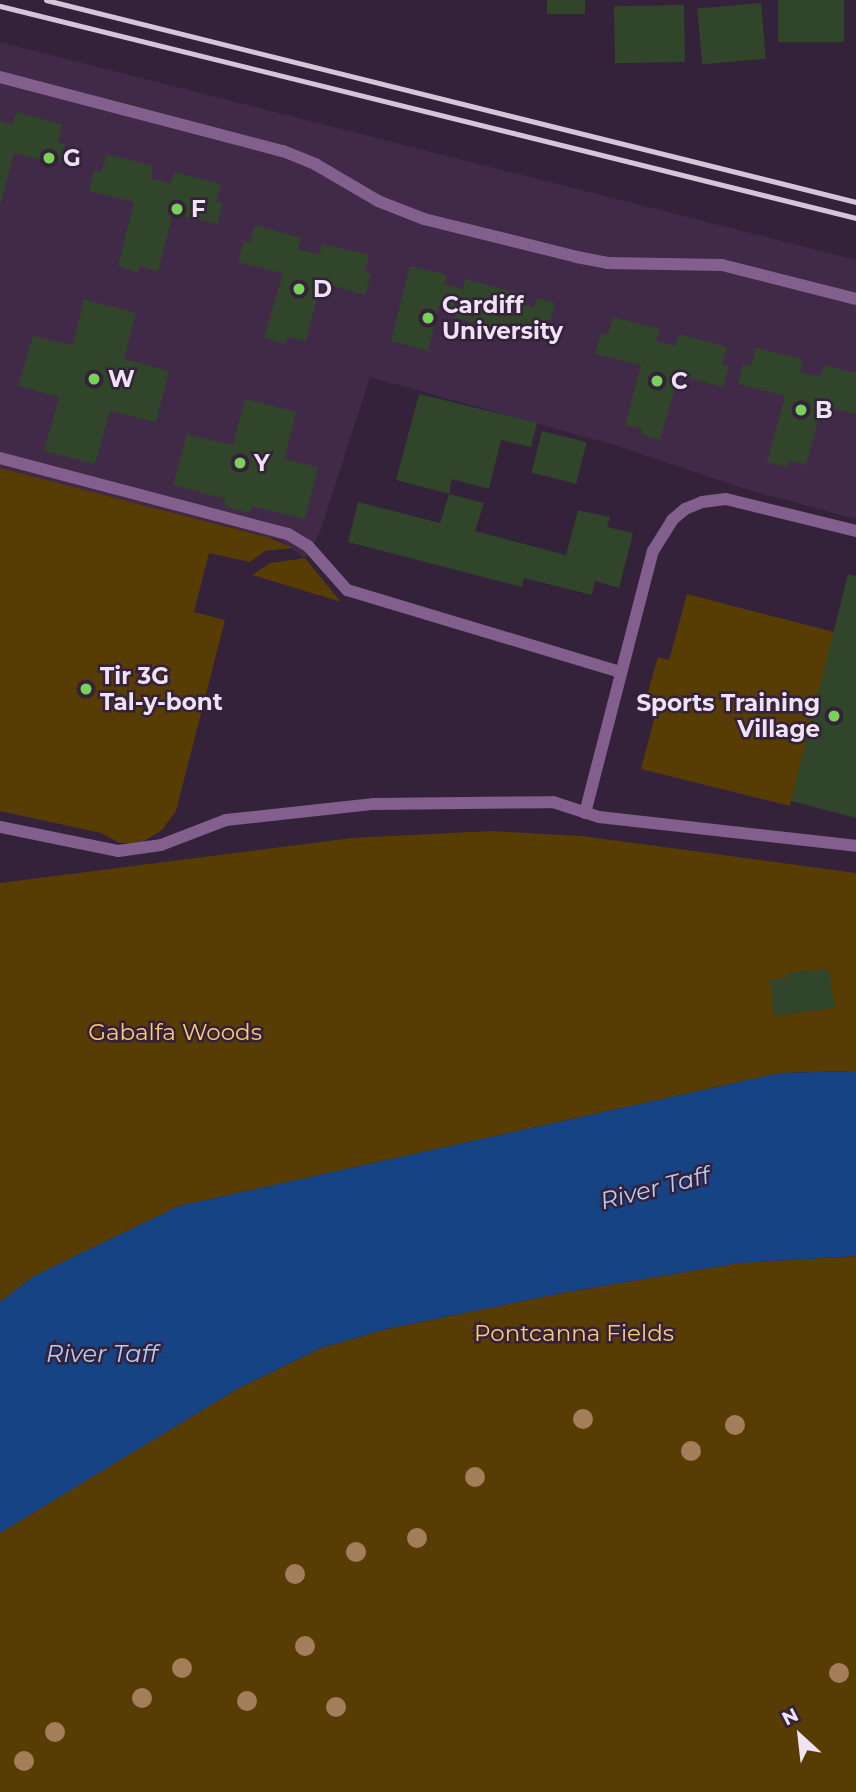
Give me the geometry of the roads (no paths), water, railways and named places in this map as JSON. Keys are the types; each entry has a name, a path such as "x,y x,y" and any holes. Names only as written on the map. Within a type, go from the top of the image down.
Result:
{"lane":[{"path":"0,76 283,151 315,164 378,201 424,219 607,263 722,265 856,299"},
{"path":"0,458 288,534 308,546 346,590 621,672"},
{"path":"584,813 653,551 661,534 685,509 702,502 726,499 856,531"},
{"path":"0,827 118,851 161,845 226,820 374,804 553,802 584,813 856,846"}],"water":[{"name":"River Taff","path":"856,1071 856,1256 739,1263 567,1292 386,1329 321,1348 237,1389 0,1533 0,1302 34,1276 179,1206 780,1073"}],"railway":[{"path":"46,0 856,202"},
{"path":"0,6 856,218"}],"place":[{"name":"G","path":"49,158"},
{"name":"F","path":"177,209"},
{"name":"D","path":"299,289"},
{"name":"Cardiff University","path":"428,318"},
{"name":"W","path":"94,379"},
{"name":"C","path":"657,381"},
{"name":"B","path":"801,410"},
{"name":"Y","path":"240,463"},
{"name":"Tir 3G Tal-y-bont","path":"86,689"},
{"name":"Sports Training Village","path":"834,716"}],"park label":[{"name":"Gabalfa Woods","path":"175,1032"},
{"name":"Pontcanna Fields","path":"574,1333"}]}
